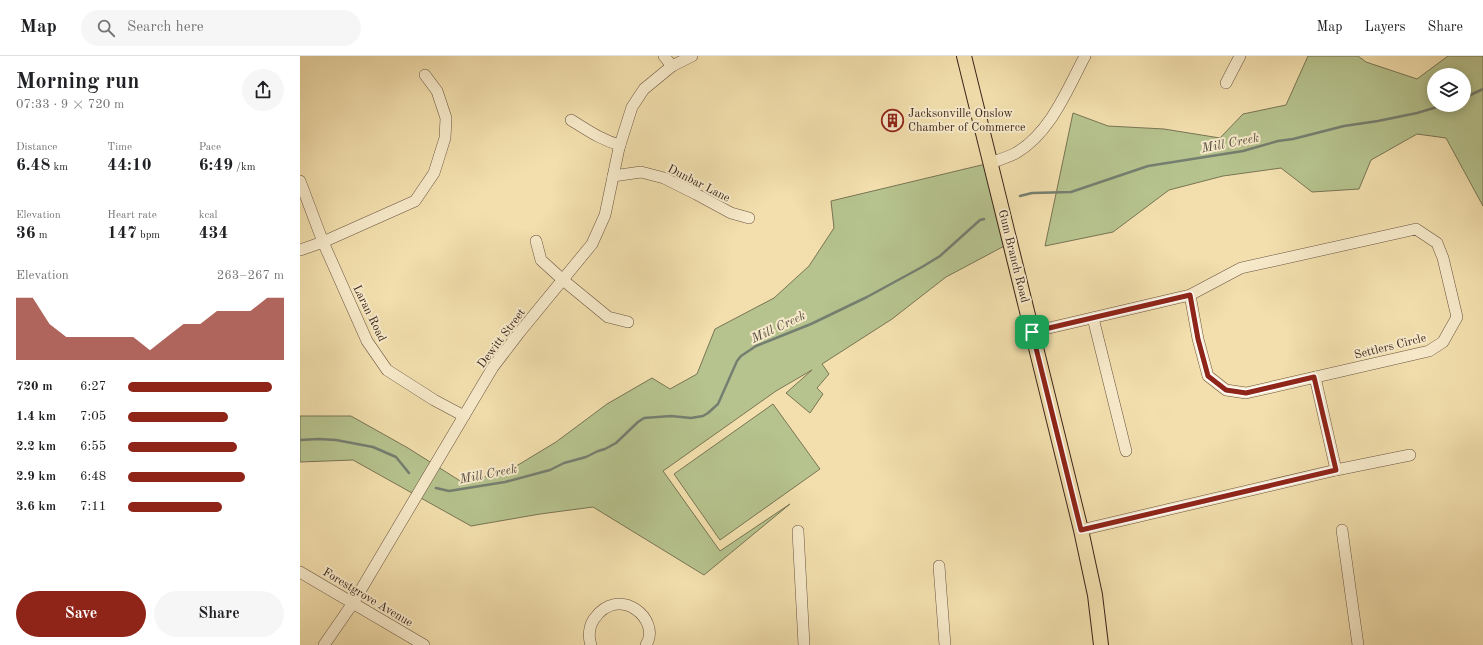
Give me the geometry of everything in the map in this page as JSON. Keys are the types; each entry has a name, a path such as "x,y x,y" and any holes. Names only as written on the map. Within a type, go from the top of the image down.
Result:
{"main road":[{"name":"Gum Branch Road","path":"964,56 1081,530 1094,595 1101,645"}],"street":[{"path":"664,56 672,66"},
{"name":"Dewitt Street","path":"324,645 353,603 498,361 518,333 592,244 605,215 620,145 632,107 644,89 672,66 692,56"},
{"path":"990,163 1007,158 1017,152 1040,133 1050,120 1085,56"},
{"path":"1226,83 1240,56"},
{"path":"300,250 323,242 415,201 434,173 445,138 446,118 437,91 425,75"},
{"path":"570,120 597,136 620,145"},
{"name":"Dunbar Lane","path":"613,176 641,172 664,178 730,213 749,218"},
{"name":"Laran Road","path":"300,181 323,242 367,341 387,370 464,416"},
{"name":"Settlers Circle","path":"1032,332 1190,295 1241,268 1416,229 1437,243 1443,258 1457,317 1443,342 1429,351 1246,393 1226,390 1208,376 1198,339 1190,295"},
{"path":"536,240 541,260 563,280 608,316 628,322"},
{"path":"1093,318 1126,451"},
{"path":"1314,377 1336,470"},
{"path":"1081,530 1336,470 1410,455"},
{"path":"1342,530 1358,645"},
{"path":"798,531 804,645"},
{"path":"939,566 945,645"},
{"name":"Forestgrove Avenue","path":"300,572 424,645"},
{"path":"591,645 589,641 590,624 600,610 611,604 625,604 636,609 645,619 649,628 648,641 646,645"}],"green space":[{"path":"1308,56 1358,56 1366,62 1417,79 1427,72 1427,112 1471,112 1471,68 1432,68 1448,56 1483,56 1483,206 1446,138 1417,134 1371,160 1359,189 1312,192 1281,168 1223,176 1169,190 1113,232 1045,246 1073,113 1108,126 1164,129 1220,138 1243,114 1286,105"},
{"path":"990,163 1010,243 946,277 892,319 822,364 829,374 817,388 823,394 810,413 786,393 812,370 776,391 663,471 720,551 790,504 704,575 593,507 540,514 471,526 353,460 300,462 300,416 351,416 408,448 465,484 518,465 556,442 607,404 652,378 670,389 697,374 715,329 774,298 809,266 834,228 831,201"},
{"path":"773,404 820,469 720,540 674,474"}],"waterway":[{"name":"Mill Creek","path":"1471,95 1483,89"},
{"name":"Mill Creek","path":"1020,196 1032,193 1071,192 1148,166 1243,151 1278,141 1293,139 1344,126 1378,121 1427,110"},
{"name":"Mill Creek","path":"436,488 449,491 505,482 550,470 564,463 586,457 616,443 644,418 671,416 691,418 703,416 718,404 737,361 741,356 756,346 811,324 867,297 922,267 940,256 980,220 984,219"},
{"name":"Mill Creek","path":"300,440 336,440 373,447 396,457 409,473"}],"place":[{"name":"Jacksonville Onslow Chamber of Commerce","path":"892,120"}],"route":[{"path":"1190,295 1198,339 1208,376 1226,390 1246,393 1314,377 1336,470 1081,530 1032,332 1190,295"}]}
